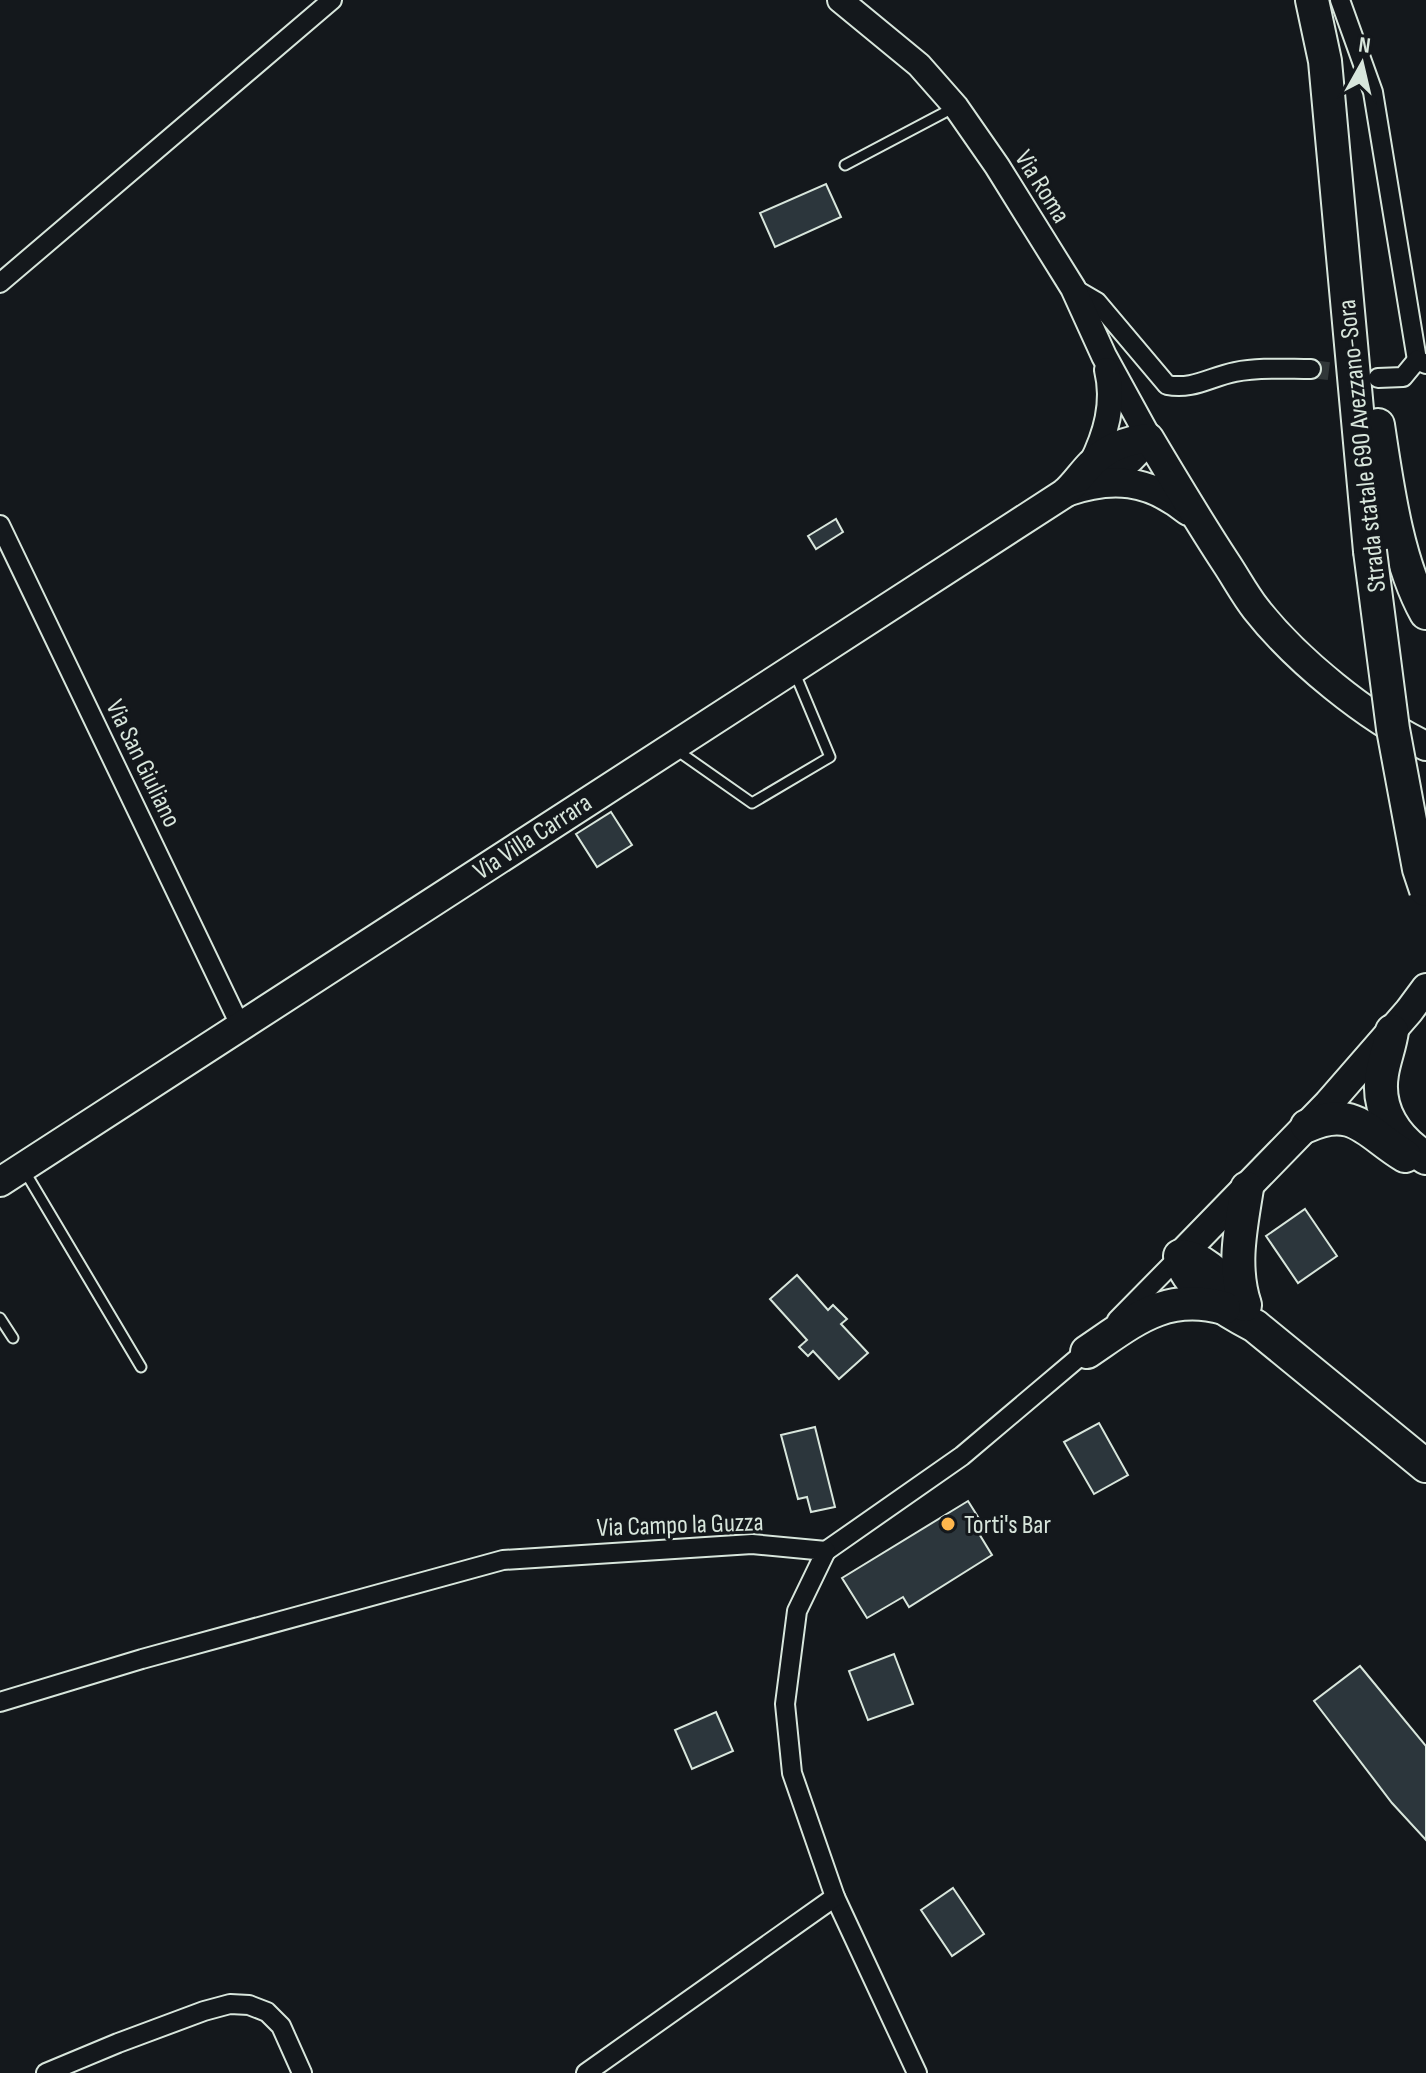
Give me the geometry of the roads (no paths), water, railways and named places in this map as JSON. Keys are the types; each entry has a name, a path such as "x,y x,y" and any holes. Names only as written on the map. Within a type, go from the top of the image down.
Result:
{"highway":[{"name":"Strada statale 690 Avezzano-Sora","path":"1312,0 1325,61 1370,551 1393,729 1419,869 1426,890"},
{"path":"1338,206 1357,264 1384,463 1396,527 1426,613"},
{"path":"1392,1031 1380,1087 1385,1112 1395,1130 1412,1149 1426,1158"},
{"path":"1307,1126 1326,1119 1344,1118 1426,1166"},
{"path":"1241,1312 1238,1255 1247,1188"},
{"path":"1180,1256 1205,1264 1241,1312 1421,1461"},
{"path":"1087,1352 1145,1314 1166,1306 1207,1303 1241,1312"}],"main road":[{"name":"Via Roma","path":"840,0 919,65 956,107 997,166 1073,288 1104,356 1149,438"},
{"path":"1104,356 1110,383 1107,425 1100,446 1080,481 1146,485 1179,504 1197,519"},
{"path":"1149,438 1197,519 1256,608 1296,653 1335,687 1419,745"},
{"name":"Via Villa Carrara","path":"11,1175 1080,481 1114,447 1149,438"},
{"path":"1180,1256 1307,1126 1426,988"}],"street":[{"path":"0,283 332,0"},
{"path":"1340,0 1373,92 1422,362 1403,377 1378,378"},
{"path":"1073,288 1097,302 1167,385 1180,388 1192,386 1238,371 1311,369"},
{"name":"Via San Giuliano","path":"0,525 6,550 240,1025"},
{"path":"917,2073 835,1897 792,1773 785,1704 797,1611 826,1551 962,1456 1087,1352 1180,1256"},
{"name":"Via Campo la Guzza","path":"0,1702 142,1659 503,1560 752,1544 826,1551"},
{"path":"586,2073 835,1897"},
{"path":"46,2073 118,2043 230,2004 249,2005 267,2012 281,2026 302,2073"}],"lane":[{"path":"845,165 956,107"},
{"path":"671,746 752,803 830,757 793,667"},
{"path":"11,1175 141,1367"},
{"path":"0,1318 13,1338"}],"tunnel":[{"path":"1311,369 1360,375"}],"place":[{"name":"Torti's Bar","path":"948,1524"}]}
